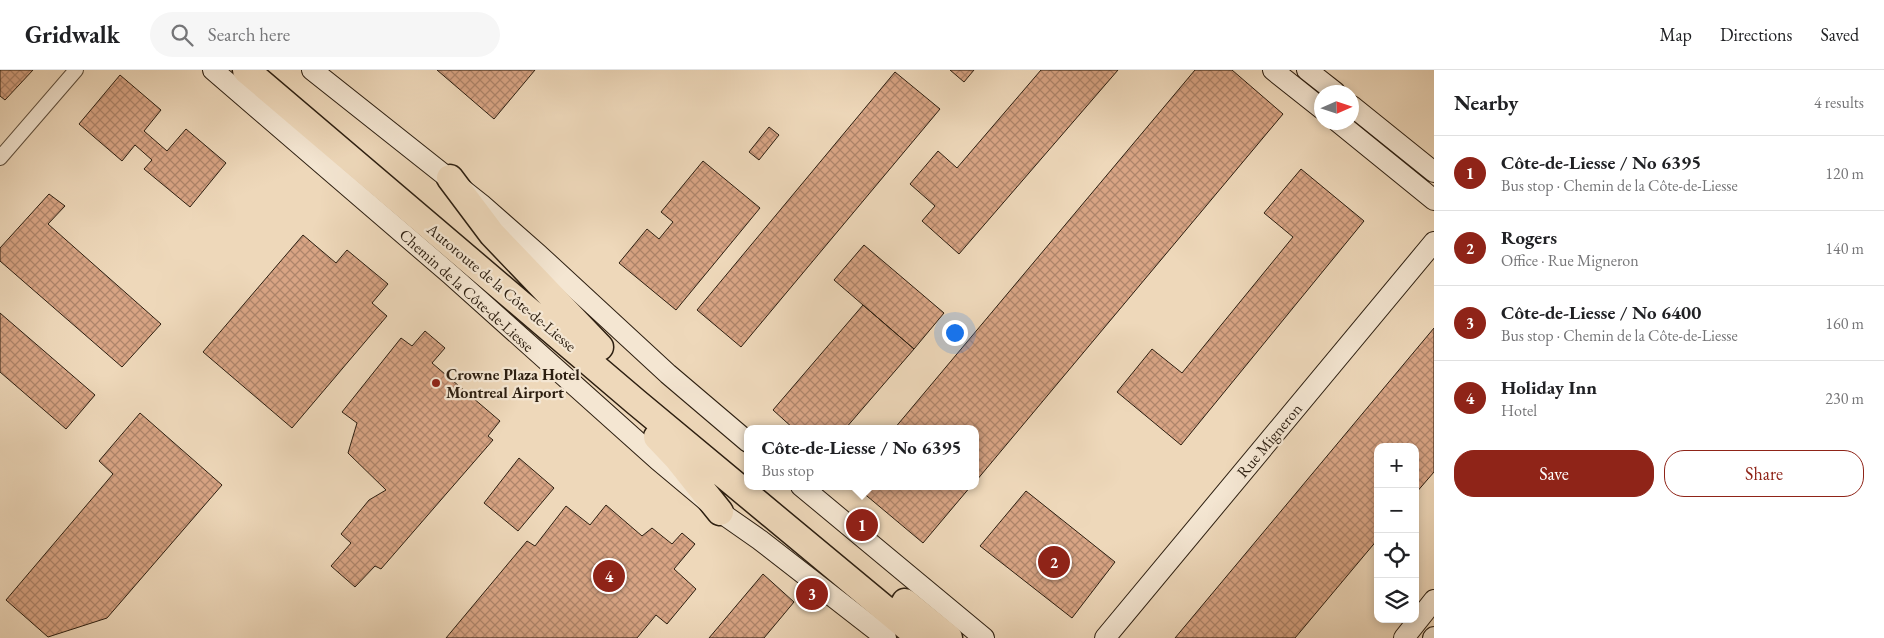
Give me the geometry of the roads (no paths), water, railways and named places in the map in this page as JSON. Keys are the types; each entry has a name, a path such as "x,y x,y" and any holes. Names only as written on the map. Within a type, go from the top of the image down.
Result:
{"highway":[{"name":"Autoroute de la Côte-de-Liesse","path":"246,70 588,349 744,468"},
{"name":"Autoroute de la Côte-de-Liesse","path":"274,70 744,485"},
{"path":"450,178 492,234 720,512"},
{"name":"Autoroute de la Côte-de-Liesse","path":"750,490 920,638"},
{"path":"771,490 949,638"}],"main road":[{"name":"Chemin de la Côte-de-Liesse","path":"213,70 442,267 618,426 720,512 886,638"},
{"path":"312,70 450,178 539,255 668,374 744,439"},
{"path":"1273,70 1314,103"},
{"path":"1307,70 1326,85"},
{"path":"1359,112 1434,172"},
{"path":"1348,130 1434,200"},
{"name":"Rue Migneron","path":"1104,638 1434,242"},
{"path":"805,490 984,638"},
{"path":"1404,638 1434,600"}],"street":[{"path":"0,158 76,70"}],"place":[{"name":"Crowne Plaza Hotel Montreal Airport","path":"436,383"},
{"name":"Côte-de-Liesse / No 6395","path":"862,525"},
{"name":"Rogers","path":"1054,562"},
{"name":"Holiday Inn","path":"609,576"},
{"name":"Côte-de-Liesse / No 6400","path":"812,594"}]}
